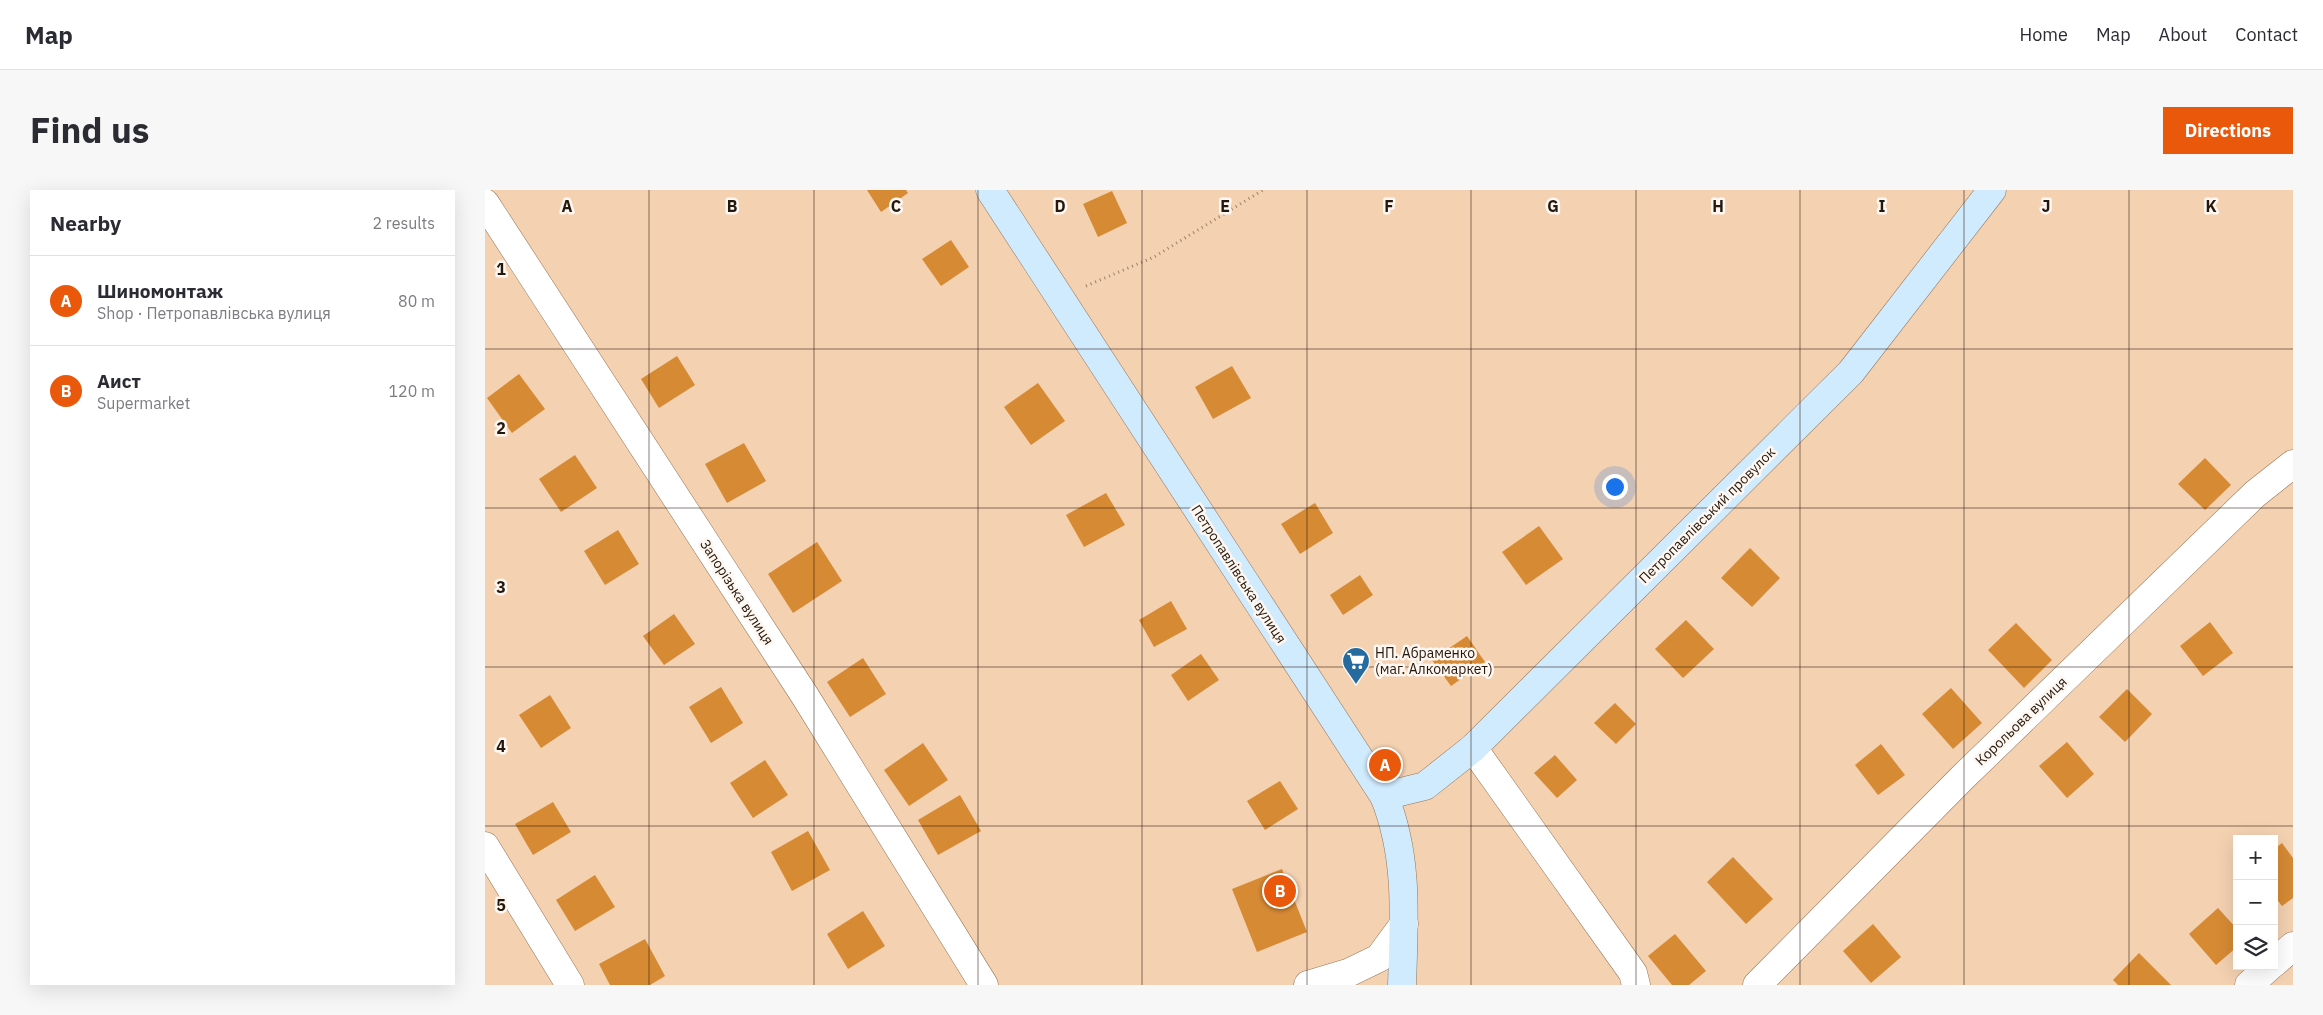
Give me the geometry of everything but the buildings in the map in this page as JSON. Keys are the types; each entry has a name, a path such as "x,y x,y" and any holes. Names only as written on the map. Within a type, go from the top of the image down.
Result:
{"street":[{"name":"Петропавлівська вулиця","path":"990,190 1384,796 1395,822 1402,857 1403,985"},
{"name":"Петропавлівський провулок","path":"1384,796 1425,786 1473,748 1851,372 1992,190"},
{"name":"Запорізька вулиця","path":"485,203 805,696 984,985"},
{"name":"Корольова вулиця","path":"1757,985 1962,778 2248,501 2293,464"},
{"path":"1473,748 1633,973 1637,985"},
{"path":"485,846 569,985"},
{"path":"1308,985 1348,974 1379,958 1404,924"},
{"path":"2278,959 2293,946"},
{"path":"2249,985 2266,970"}],"path":[{"path":"1056,293 1078,289 1154,257 1263,190"}],"place":[{"name":"НП. Абраменко (маг. Алкомаркет)","path":"1356,685"},
{"name":"Шиномонтаж","path":"1385,765"},
{"name":"Аист","path":"1280,891"}]}
